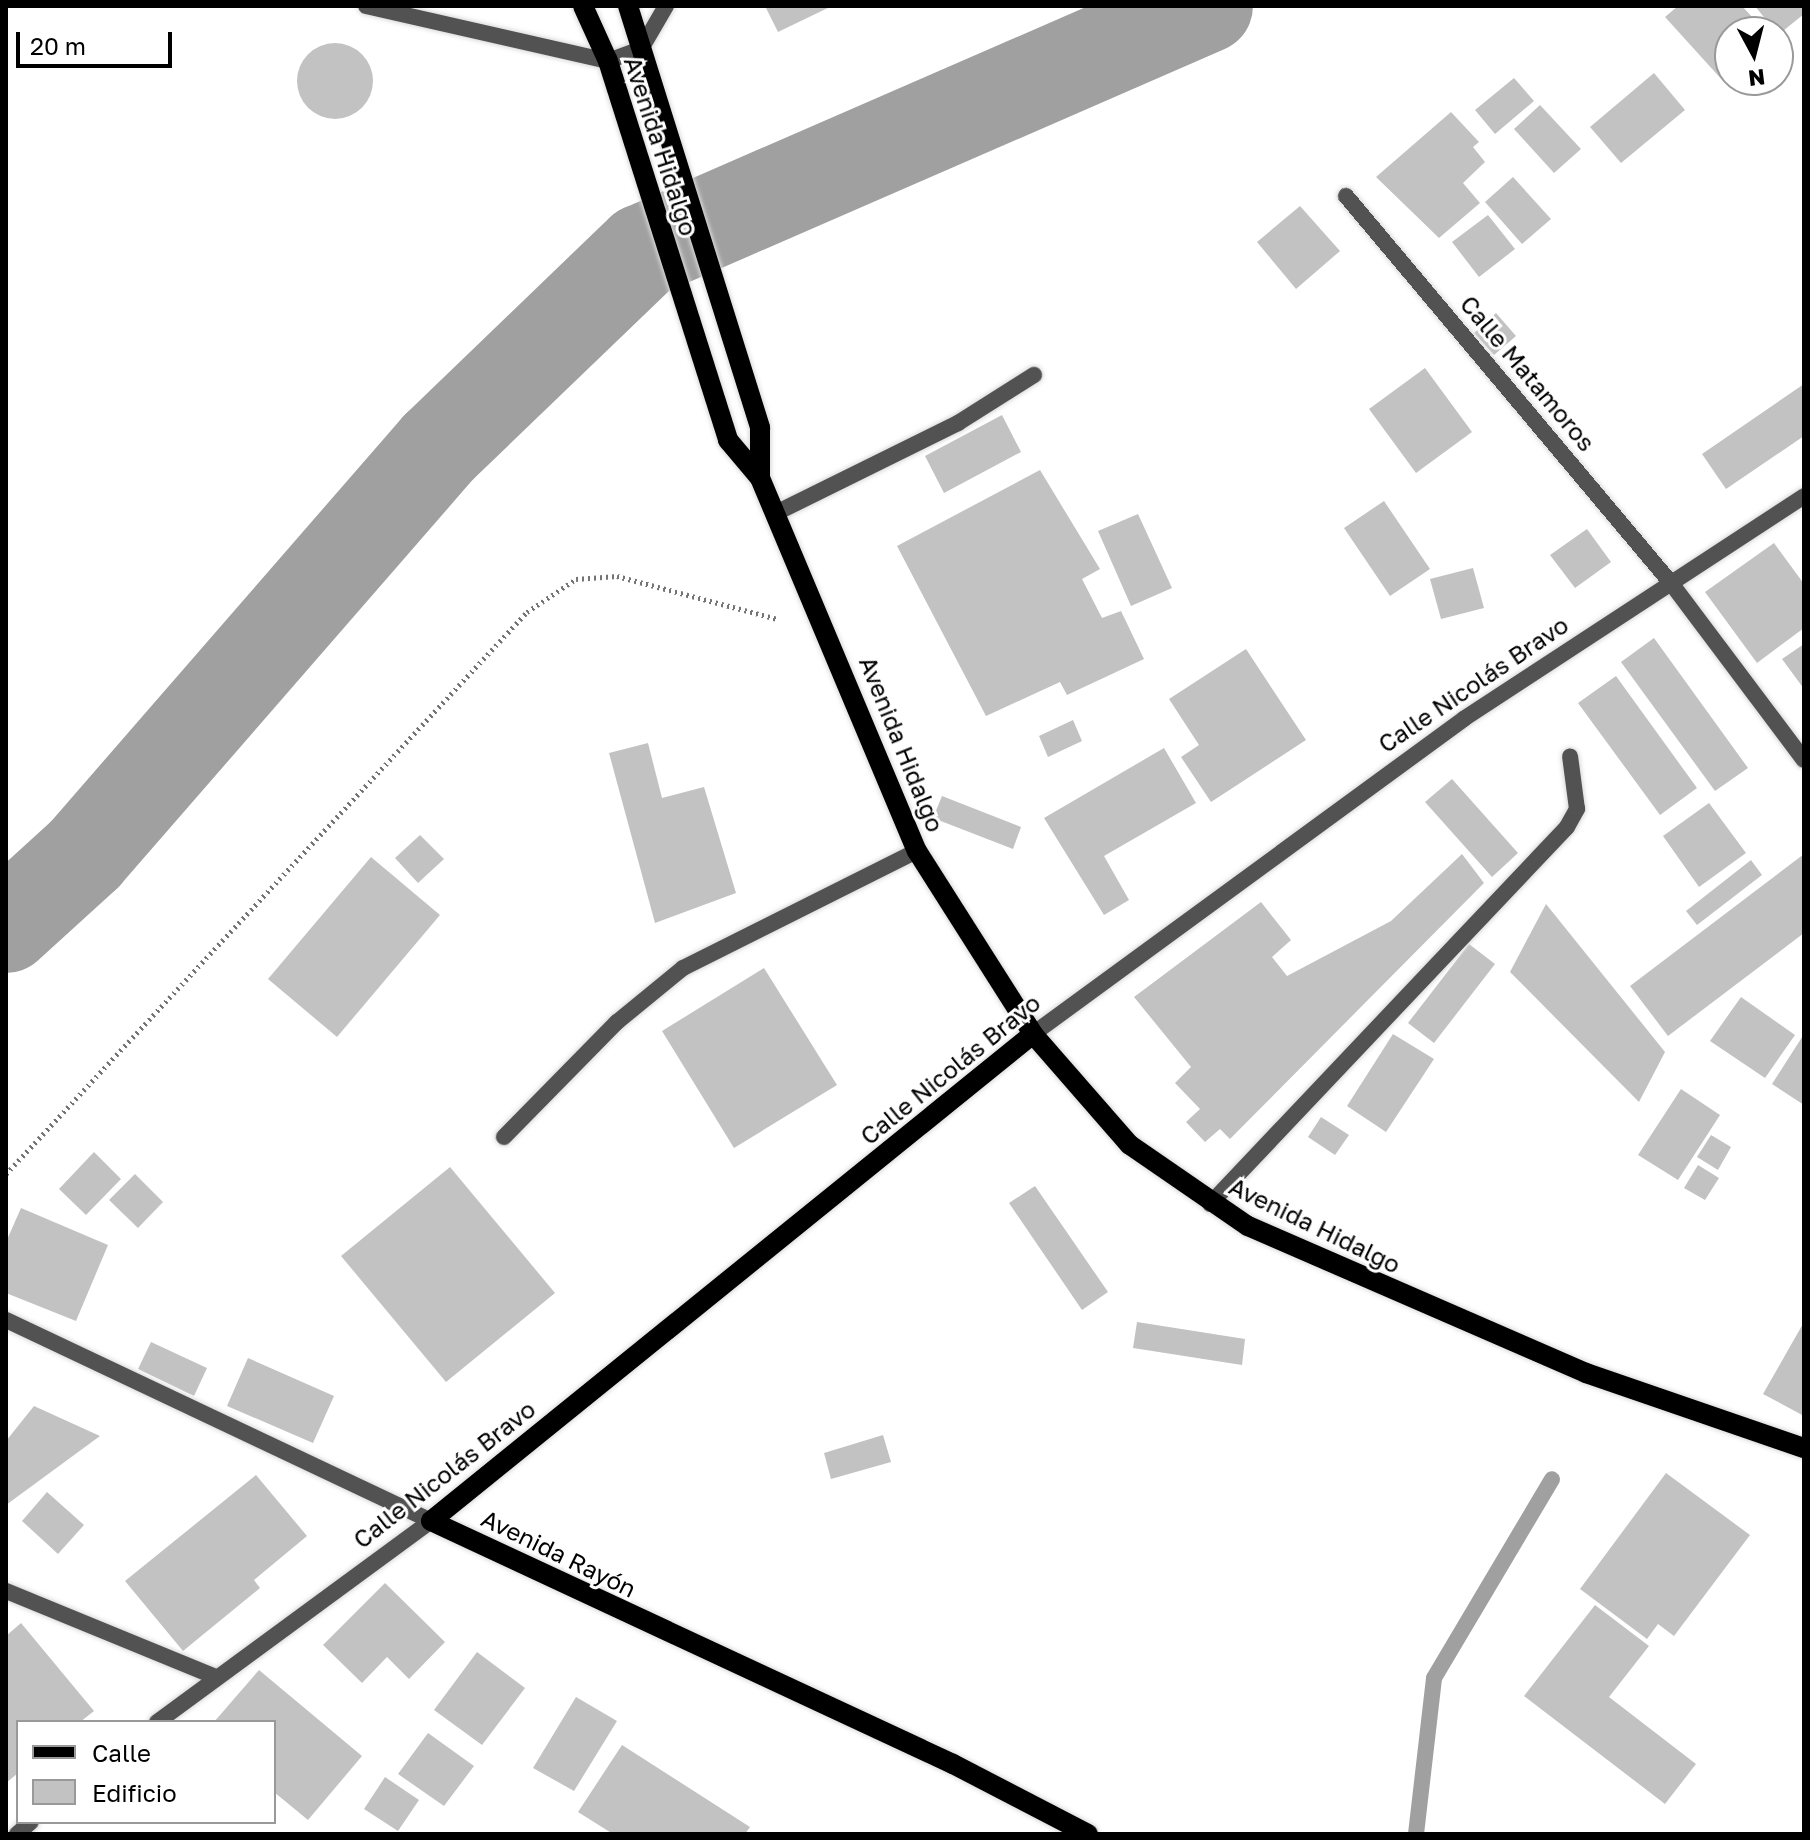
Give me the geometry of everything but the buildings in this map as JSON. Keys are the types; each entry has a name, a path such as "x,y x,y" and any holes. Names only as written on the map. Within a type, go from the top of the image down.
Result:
{"main road":[{"name":"Avenida Hidalgo","path":"583,6 608,61 728,440 760,478 829,634 917,851 1033,1034 1130,1145 1210,1204 1414,1302 1586,1373 1804,1448"},
{"name":"Avenida Hidalgo","path":"628,6 760,428 760,478"},
{"name":"Calle Nicolás Bravo","path":"431,1521 1033,1034"},
{"name":"Avenida Rayón","path":"431,1521 953,1764 1088,1834"}],"street":[{"path":"366,6 608,61 641,49 666,6"},
{"name":"Calle Matamoros","path":"1346,196 1671,583 1804,760"},
{"path":"776,513 958,423 1034,375"},
{"name":"Calle Nicolás Bravo","path":"1033,1034 1465,718 1804,496"},
{"path":"1210,1204 1567,827 1577,809 1570,756"},
{"path":"504,1137 617,1022 683,968 917,851"},
{"name":"Avenida Rayón","path":"6,1320 431,1521"},
{"name":"Calle Nicolás Bravo","path":"160,1720 431,1521"},
{"path":"6,1591 216,1677"}],"path":[{"path":"6,1174 527,612 576,579 617,576 669,586 829,634"}],"waterway":[{"path":"6,926 85,854 438,448 643,251 1206,6"},
{"path":"1416,1834 1434,1678 1552,1479"}]}
